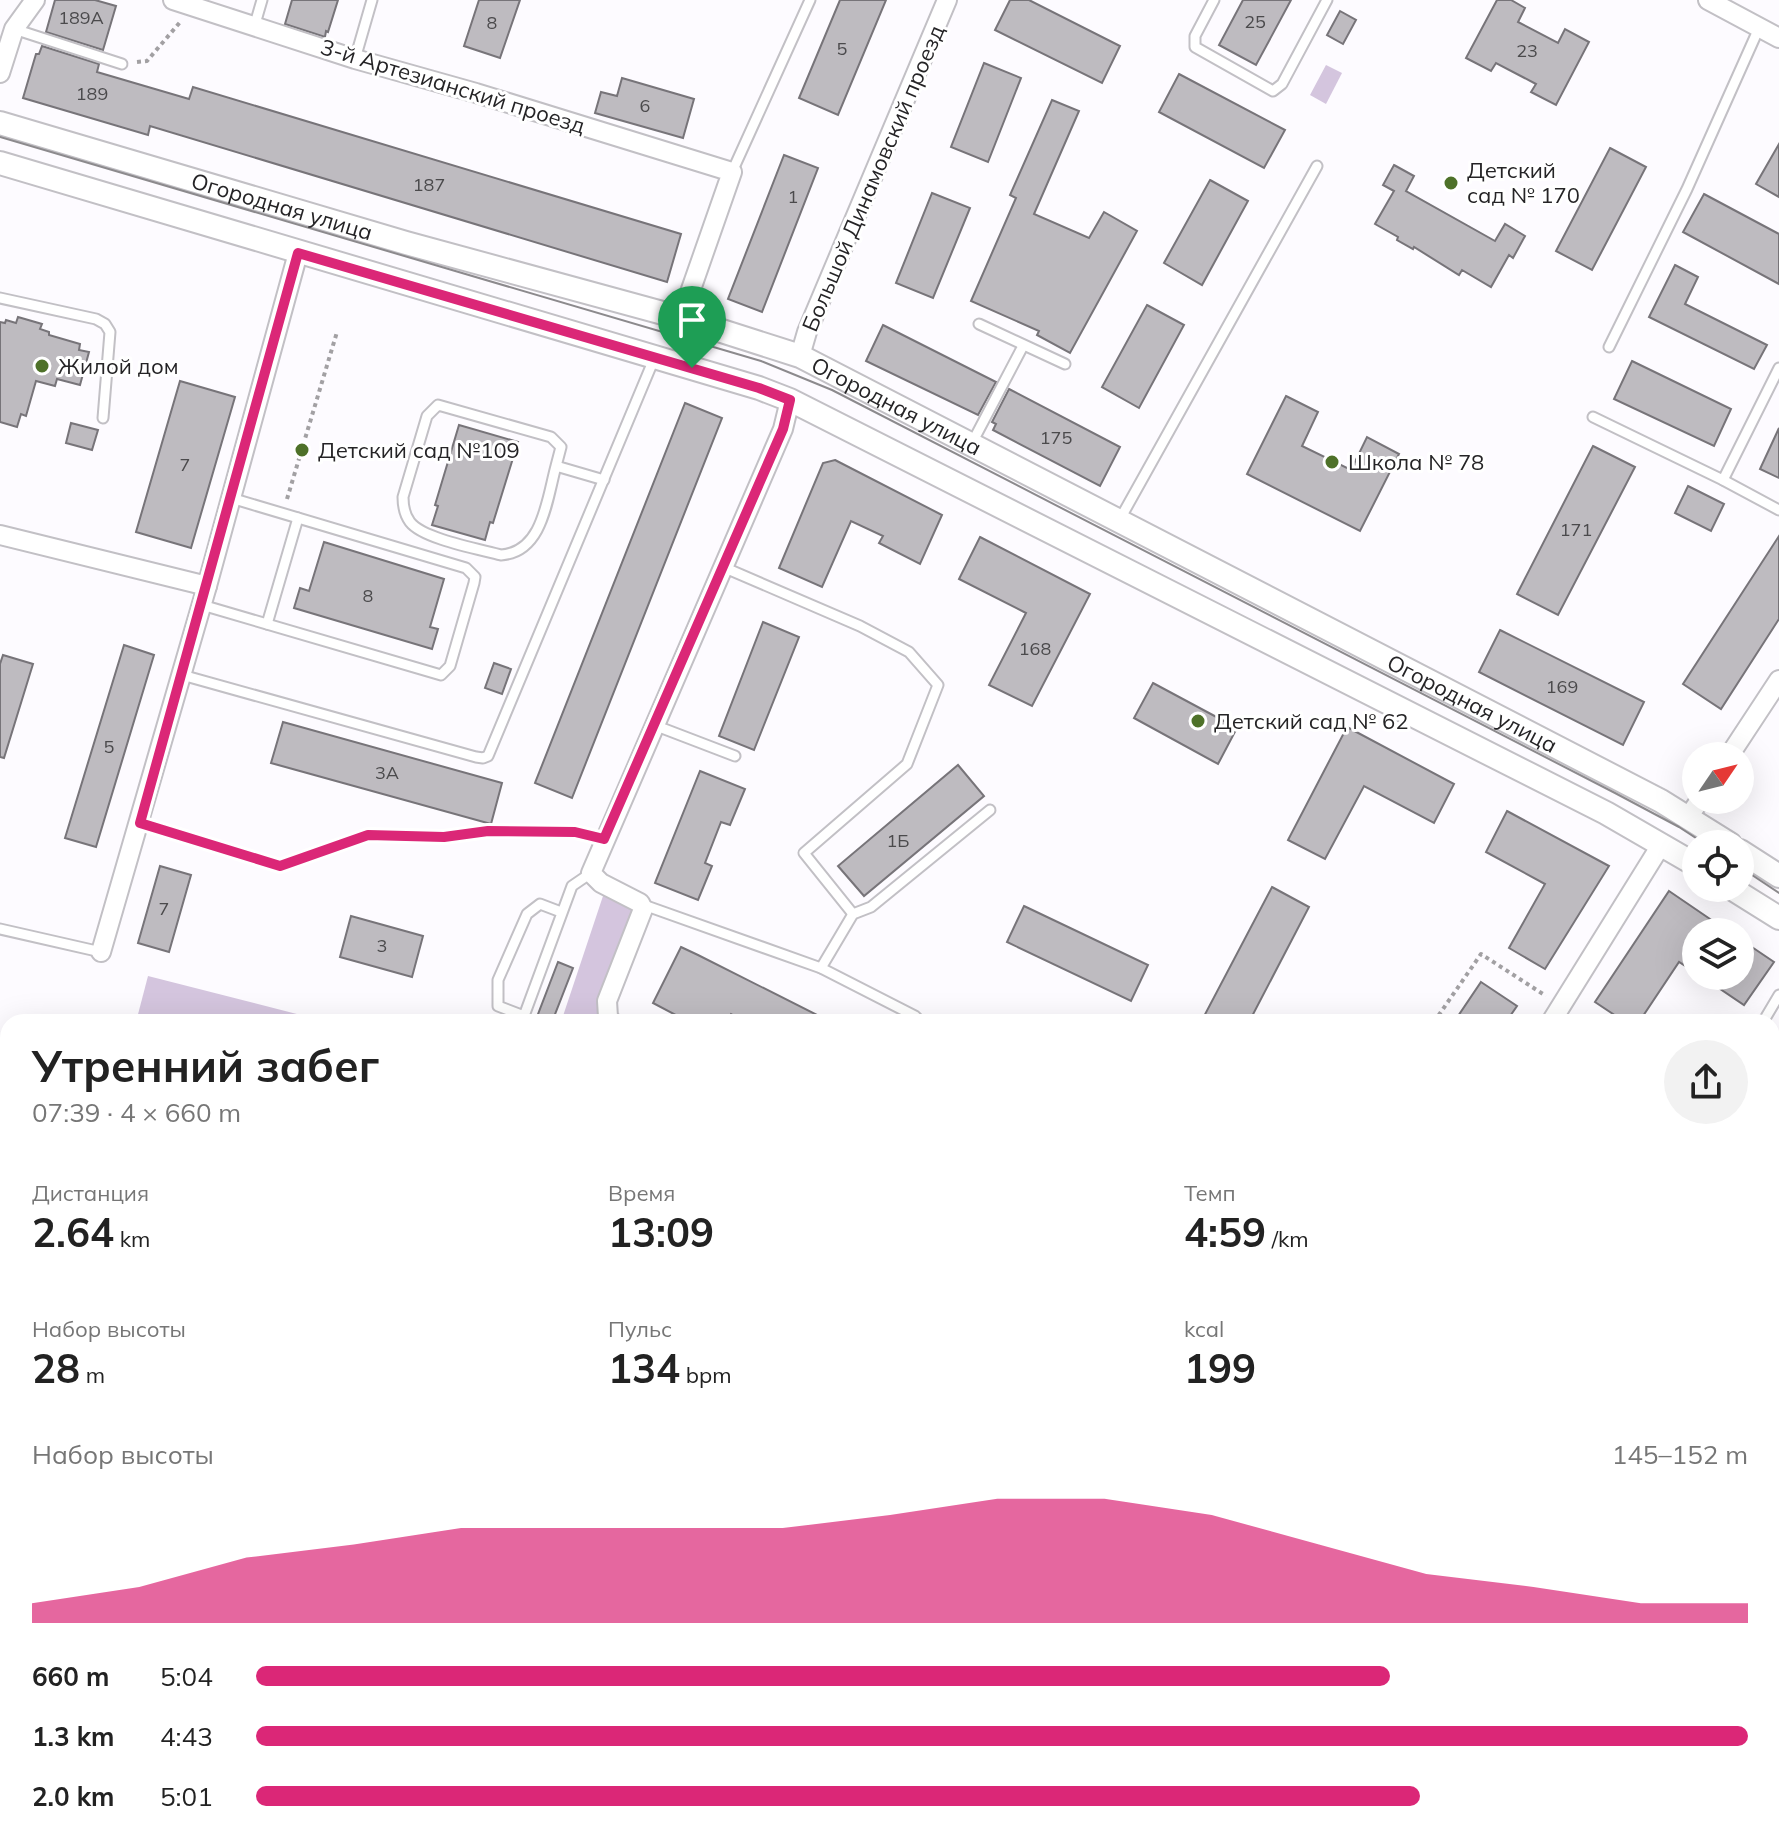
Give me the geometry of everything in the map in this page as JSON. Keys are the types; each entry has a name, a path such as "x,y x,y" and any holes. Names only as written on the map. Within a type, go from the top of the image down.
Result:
{"street":[{"path":"0,73 14,29 35,0"},
{"name":"3-й Артезианский проезд","path":"173,0 255,24 355,59 732,172"},
{"name":"Большой Динамовский проезд","path":"800,356 813,318 947,0"},
{"path":"1708,0 1779,38"},
{"name":"Огородная улица","path":"0,123 406,243 681,318 800,356 972,443 1118,522 1682,802"},
{"name":"Огородная улица","path":"0,163 790,400 1606,813 1682,857"},
{"path":"681,318 732,172"},
{"path":"101,952 202,605 298,253"},
{"path":"609,1014 607,1001 643,916 640,903 601,883 591,873 783,429 790,400"},
{"path":"0,535 207,586"},
{"path":"1738,742 1779,680"},
{"name":"Огородная улица","path":"1700,814 1716,830"},
{"path":"1556,1014 1661,845"},
{"path":"1754,860 1779,876"},
{"path":"1753,902 1779,918"}],"lane":[{"path":"255,24 262,0"},
{"path":"355,59 372,0"},
{"path":"732,172 810,0"},
{"path":"1214,0 1195,36 1195,47 1273,91 1282,84 1327,0"},
{"path":"1609,347 1687,189 1759,28"},
{"path":"14,29 122,64"},
{"path":"1118,522 1317,166"},
{"path":"0,298 96,319 105,324 110,332 103,418"},
{"path":"979,324 1065,364"},
{"path":"972,443 1023,346"},
{"path":"182,675 483,758 492,750 655,357"},
{"path":"1723,480 1779,368"},
{"path":"438,405 551,437 561,447 556,466 535,537 512,554 501,555 422,532 410,522 404,509 403,497 427,416 438,405"},
{"path":"1593,417 1779,510"},
{"path":"556,466 604,480"},
{"path":"202,605 441,675 450,666 474,583 475,577 471,571 231,498"},
{"path":"267,624 298,518"},
{"path":"722,567 860,626 909,652 938,685 907,764 804,853 853,914"},
{"path":"654,725 735,756"},
{"path":"821,968 853,914 871,907 990,810"},
{"path":"140,823 280,866 368,835 444,837 488,831 575,832 604,839"},
{"path":"525,1014 572,886 591,873"},
{"path":"640,903 821,968 911,1014"},
{"path":"519,1014 498,1006 498,980 527,914 540,904 561,912"},
{"path":"0,929 101,952"},
{"path":"1768,1014 1779,995"}],"path":[{"path":"122,64 147,61 168,40 193,6"},
{"path":"283,513 337,332"},
{"path":"1440,1014 1481,954 1556,1014"}],"shaded area":[{"path":"1326,65 1342,73 1326,104 1310,95"},
{"path":"604,893 632,908 636,917 605,1014 564,1014"},
{"path":"148,976 297,1014 138,1014"}],"building":[{"path":"55,0 95,0 116,6 103,50 46,32"},
{"path":"292,0 338,0 325,37 285,24"},
{"path":"479,0 520,0 500,58 464,46"},
{"path":"840,0 886,0 838,115 799,98"},
{"path":"1010,0 1029,0 1120,46 1102,83 995,30"},
{"path":"1243,0 1291,0 1256,65 1219,45"},
{"path":"1497,0 1511,0 1525,8 1518,22 1558,43 1565,29 1589,42 1556,105 1531,92 1536,84 1496,63 1491,71 1466,58"},
{"path":"1340,11 1356,20 1343,44 1327,35"},
{"path":"42,46 99,64 97,72 189,99 193,87 681,234 667,282 150,126 148,135 23,98 36,54"},
{"path":"984,63 1021,78 988,162 951,147"},
{"path":"1179,74 1285,130 1264,168 1159,112"},
{"path":"622,78 694,99 683,138 595,113 601,92 617,96"},
{"path":"1052,100 1079,111 1034,214 1089,238 1104,212 1137,231 1070,353 1037,335 1039,331 971,301 1016,198 1010,195"},
{"path":"1779,144 1779,197 1756,184"},
{"path":"1610,148 1646,167 1592,270 1556,251"},
{"path":"784,155 818,168 762,312 728,299"},
{"path":"1394,165 1414,176 1406,191 1495,241 1505,224 1525,236 1513,258 1509,255 1491,287 1462,270 1459,275 1375,224 1394,191 1383,185"},
{"path":"1210,180 1248,201 1202,285 1164,263"},
{"path":"932,193 970,208 933,298 896,283"},
{"path":"1704,194 1779,234 1779,284 1683,232"},
{"path":"1675,265 1698,277 1685,304 1767,345 1754,369 1649,317"},
{"path":"1147,305 1184,325 1139,408 1102,387"},
{"name":"Жилой дом","path":"18,317 42,324 40,329 49,332 49,335 80,344 79,350 89,352 80,385 57,379 55,386 36,381 26,416 21,414 17,427 0,422 0,322 16,323"},
{"path":"883,325 996,382 978,415 866,361"},
{"path":"1632,361 1731,409 1714,446 1614,399"},
{"path":"180,381 235,397 191,548 136,532"},
{"path":"1009,389 1120,447 1100,486 993,430 996,424 992,422"},
{"path":"1286,396 1318,412 1302,446 1351,470 1367,437 1399,454 1360,531 1247,474"},
{"path":"685,403 722,418 572,798 535,783"},
{"path":"71,423 98,430 92,450 66,443"},
{"path":"459,425 518,442 485,540 432,525"},
{"path":"1779,428 1779,478 1760,469"},
{"path":"1593,446 1635,467 1558,615 1517,594"},
{"path":"835,460 942,515 920,564 879,543 883,536 851,521 822,587 779,568 823,463"},
{"path":"1688,486 1724,504 1711,531 1675,513"},
{"path":"1779,536 1779,619 1721,709 1683,684"},
{"path":"980,537 1090,594 1032,706 989,685 1026,613 959,579"},
{"path":"324,542 444,579 430,627 438,629 432,649 294,608 300,588 309,591"},
{"path":"763,622 799,637 754,750 719,736"},
{"path":"1500,630 1644,702 1623,745 1479,672"},
{"path":"124,645 154,655 96,847 65,838"},
{"path":"3,655 33,664 4,758 0,757 0,664"},
{"path":"494,663 511,669 502,694 485,688"},
{"path":"1153,683 1237,728 1218,764 1134,718"},
{"path":"283,722 502,783 491,824 271,763"},
{"path":"1347,727 1454,784 1434,823 1364,786 1325,859 1288,840"},
{"path":"958,765 984,796 864,896 838,866"},
{"path":"700,771 745,789 730,825 721,822 705,863 712,866 698,900 655,883"},
{"path":"1507,811 1609,866 1545,969 1509,948 1545,884 1486,852"},
{"path":"160,866 191,875 169,952 138,943"},
{"path":"1272,887 1309,907 1253,1014 1205,1014"},
{"path":"1669,891 1709,918 1682,918 1682,964 1679,962 1644,1014 1613,1014 1595,1002"},
{"path":"1024,906 1148,965 1131,1001 1007,942"},
{"path":"351,916 423,936 412,977 340,957"},
{"path":"681,947 815,1014 674,1014 653,1003"},
{"path":"1754,948 1774,962 1744,1005 1722,990 1754,990"},
{"path":"558,962 573,968 555,1014 538,1014"},
{"path":"1481,982 1517,1006 1512,1014 1459,1014"}],"tram line":[{"path":"0,137 761,361 832,390 1684,830"},
{"path":"1754,876 1779,893"}],"place":[{"name":"Детский сад № 170","path":"1451,183"},
{"name":"Жилой дом","path":"42,366"},
{"name":"Детский сад №109","path":"302,450"},
{"name":"Школа № 78","path":"1332,462"},
{"name":"Детский сад № 62","path":"1198,721"}],"route":[{"path":"298,253 692,368 790,400 783,429 604,839 575,832 488,831 444,837 368,835 280,866 140,823 298,253"}]}
